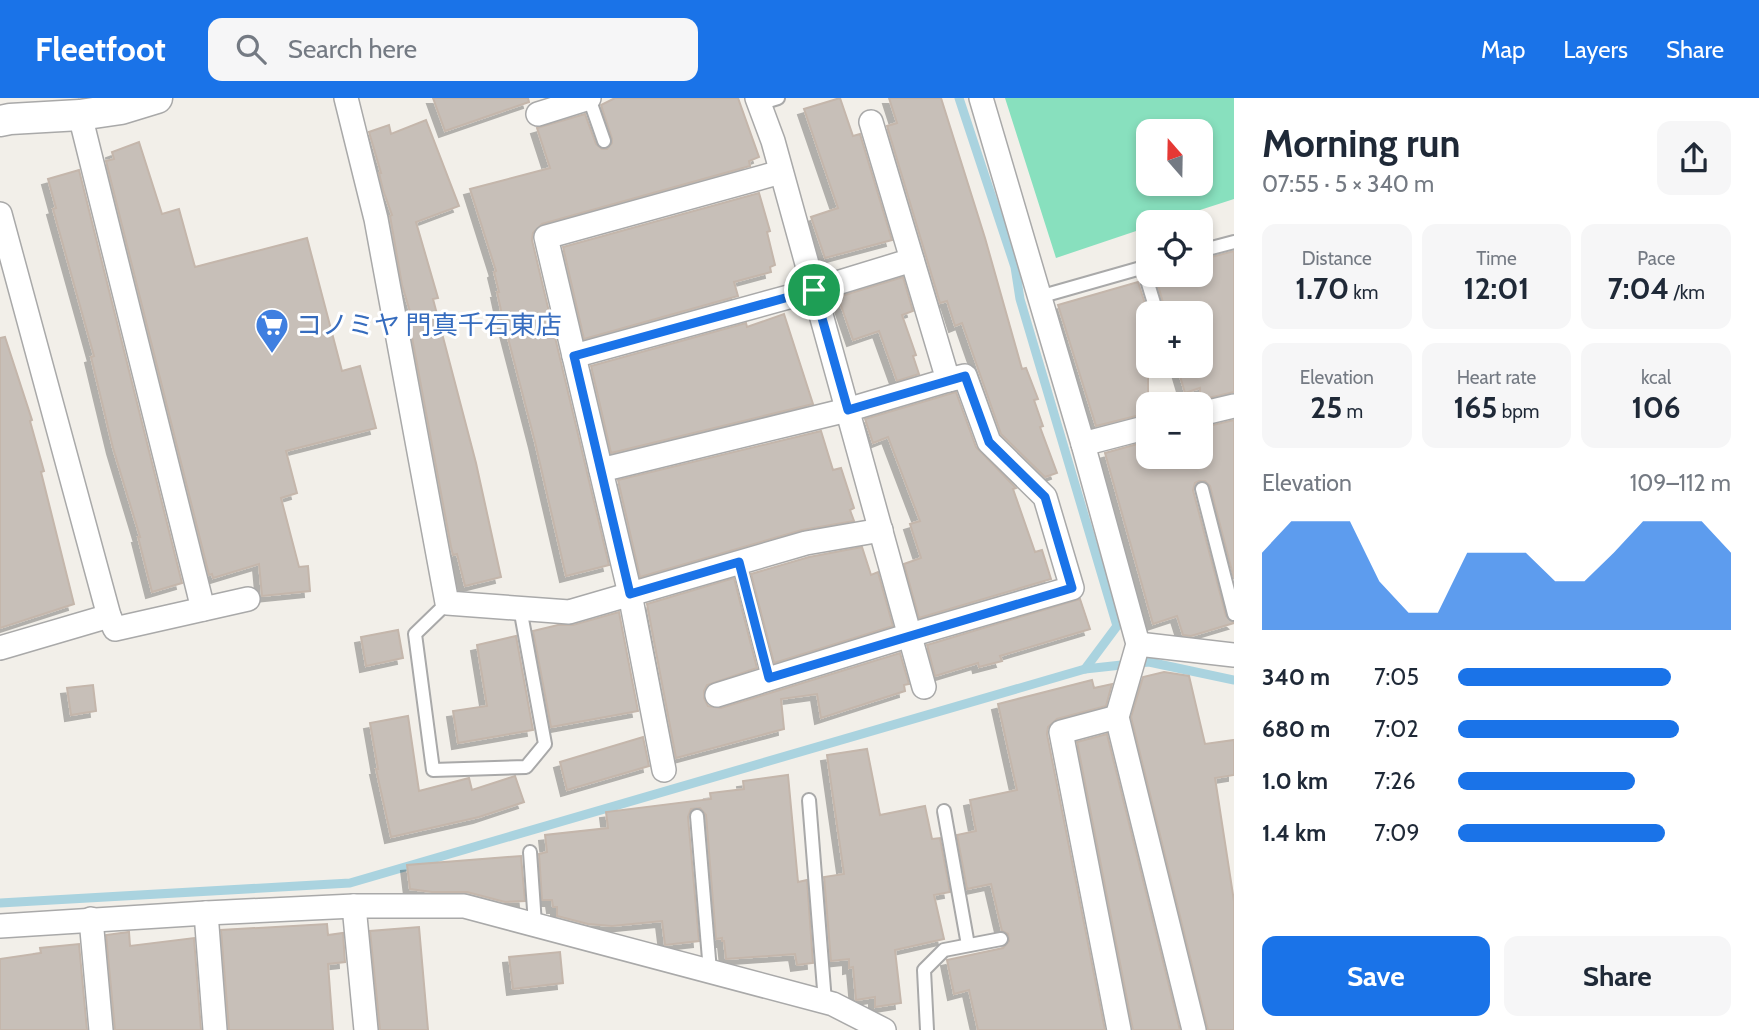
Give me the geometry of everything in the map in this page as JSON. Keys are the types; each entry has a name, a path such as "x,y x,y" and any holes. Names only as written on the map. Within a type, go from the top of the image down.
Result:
{"street":[{"path":"0,121 121,109 157,98"},
{"path":"345,98 376,219 447,603 569,612 806,543 881,530"},
{"path":"538,114 589,98"},
{"path":"981,98 1083,444 1138,644 1117,717 1194,1030"},
{"path":"765,100 781,172 924,687"},
{"path":"80,115 203,609"},
{"path":"872,122 948,380"},
{"path":"664,769 630,594 546,237 781,172"},
{"path":"0,214 108,617 115,629 248,599"},
{"path":"574,356 912,260"},
{"path":"601,470 848,410 965,376 989,442 1045,497 1072,588 717,695"},
{"path":"1213,411 1234,406"},
{"path":"1083,444 1136,430"},
{"path":"0,648 108,617"},
{"path":"1138,644 1234,655"},
{"path":"1117,717 1060,732 1119,1030"},
{"path":"0,926 354,906 464,906 825,1002 884,1030"},
{"path":"354,906 366,1030"},
{"path":"206,913 215,1030"},
{"path":"91,919 101,1030"}],"lane":[{"path":"589,98 604,141"},
{"path":"1213,248 1234,242"},
{"path":"1039,297 1136,270"},
{"path":"1202,489 1234,614"},
{"path":"739,562 769,678"},
{"path":"447,603 415,634 433,770 526,767 545,744 520,608"},
{"path":"809,800 825,1002"},
{"path":"944,811 968,945"},
{"path":"697,816 710,971"},
{"path":"530,852 535,925"},
{"path":"927,1030 924,970 944,950 1001,939"}],"green space":[{"path":"1005,98 1234,98 1234,199 1200,210 1136,210 1136,231 1056,258"}],"building":[{"path":"433,98 528,98 529,102 445,131"},
{"path":"615,98 738,98 759,157 749,161 750,166 542,224 533,233 532,240 609,565 566,576 502,315 494,272 496,271 470,189 550,168 537,128 585,114 596,144 607,149 612,139 601,105"},
{"path":"840,98 853,136 860,134 892,240 825,258 811,217 838,208 804,109"},
{"path":"889,98 941,98 1022,369 1026,368 1038,399 1034,400 1043,426 1040,427 1057,473 1045,477 1001,434 962,323 955,326 947,301 940,303 887,126 897,123"},
{"path":"426,120 459,206 416,222 438,298 433,299 476,463 501,577 465,586 457,554 453,555 451,547 408,316 411,315 402,285 390,216 392,215 369,132 389,125 391,134"},
{"path":"139,142 162,214 179,209 195,267 307,238 342,371 360,366 376,428 286,451 297,493 281,498 299,567 308,566 310,591 262,596 259,564 213,578 212,574 209,575 106,161 114,159 112,152"},
{"path":"79,170 182,583 152,592 140,537 113,448 91,357 94,356 53,209 56,208 48,179"},
{"path":"759,193 770,231 767,232 775,265 770,267 771,272 734,282 738,296 584,339 563,247"},
{"path":"1234,251 1234,392 1213,397 1213,392 1200,392 1200,388 1185,392 1181,378 1213,378 1213,301 1163,301 1158,287 1213,287 1213,257"},
{"path":"903,277 913,311 902,315 916,355 913,356 919,374 897,381 879,331 853,340 838,297"},
{"path":"1136,283 1136,287 1140,287 1144,301 1136,301 1136,378 1148,378 1148,392 1136,392 1136,416 1096,426 1058,305"},
{"path":"784,314 813,404 611,453 591,366 746,323 747,327"},
{"path":"5,337 32,420 30,421 44,471 41,472 74,604 0,628 0,338"},
{"path":"956,392 976,447 1016,488 1013,489 1035,552 1042,550 1051,579 919,618 904,564 921,558 910,524 920,521 888,437 873,443 865,419"},
{"path":"1234,420 1234,579 1210,486 1205,481 1199,481 1195,483 1193,490 1226,616 1234,623 1191,636 1183,635 1177,616 1153,624 1105,453 1136,444 1136,469 1213,469 1213,425"},
{"path":"821,431 833,470 841,468 854,508 850,510 854,521 802,530 640,577 618,480"},
{"path":"862,547 871,575 878,572 893,626 774,663 751,574 809,557"},
{"path":"734,578 757,668 707,685 704,698 708,706 721,708 900,653 909,684 904,685 905,691 821,718 817,694 781,699 784,729 676,758 647,604"},
{"path":"1080,599 1090,629 1000,656 1002,661 979,667 978,663 935,676 927,645"},
{"path":"619,612 638,711 551,727 533,631 558,625 573,625"},
{"path":"398,630 403,658 366,666 361,637"},
{"path":"516,636 533,730 458,743 453,711 487,706 477,645"},
{"path":"1164,672 1189,676 1205,744 1234,740 1234,775 1215,778 1234,901 1234,1030 1208,1030 1131,717 1143,677"},
{"path":"1092,680 1094,688 1112,684 1106,706 1057,719 1048,727 1047,734 1105,1030 978,1030 969,990 954,994 947,960 1003,948 1009,941 1008,934 1002,931 991,884 967,889 957,835 976,831 970,800 1017,790 998,704"},
{"path":"93,685 96,711 71,715 67,688"},
{"path":"408,716 419,791 469,778 472,790 515,776 524,802 479,817 391,837 376,769 370,723"},
{"path":"1107,734 1180,1030 1133,1030 1077,742"},
{"path":"643,737 649,766 567,790 560,762"},
{"path":"867,749 880,815 925,806 932,839 940,838 950,892 934,895 944,939 895,950 901,1003 875,1007 875,997 856,1000 853,967 849,968 849,959 831,961 824,877 844,874 827,755"},
{"path":"788,775 798,882 807,880 813,963 797,965 795,954 726,959 724,941 722,938 716,939 706,815 700,808 691,809 688,817 699,941 665,945 662,921 612,926 588,924 557,916 557,907 553,907 552,900 542,900 539,854 547,852 545,835 608,828 606,812 711,799 710,793 744,789 743,781"},
{"path":"521,856 525,901 505,902 467,892 410,889 407,865"},
{"path":"327,924 328,935 343,933 345,962 328,964 333,1030 229,1030 221,930"},
{"path":"419,927 428,1030 380,1030 370,931"},
{"path":"129,932 130,946 194,938 201,1030 115,1030 106,935"},
{"path":"79,944 87,1030 0,1030 0,959 41,953 40,948"},
{"path":"560,952 563,983 513,989 509,957"}],"waterway":[{"path":"959,98 1015,267 1020,299 1117,626 1085,669"},
{"path":"0,903 350,883 1085,669 1149,662 1234,680"}],"place":[{"name":"コノミヤ 門真千石東店","path":"272,355"}],"route":[{"path":"814,290 848,410 965,376 989,442 1045,497 1072,588 769,678 739,562 630,594 574,356 814,290"}]}
